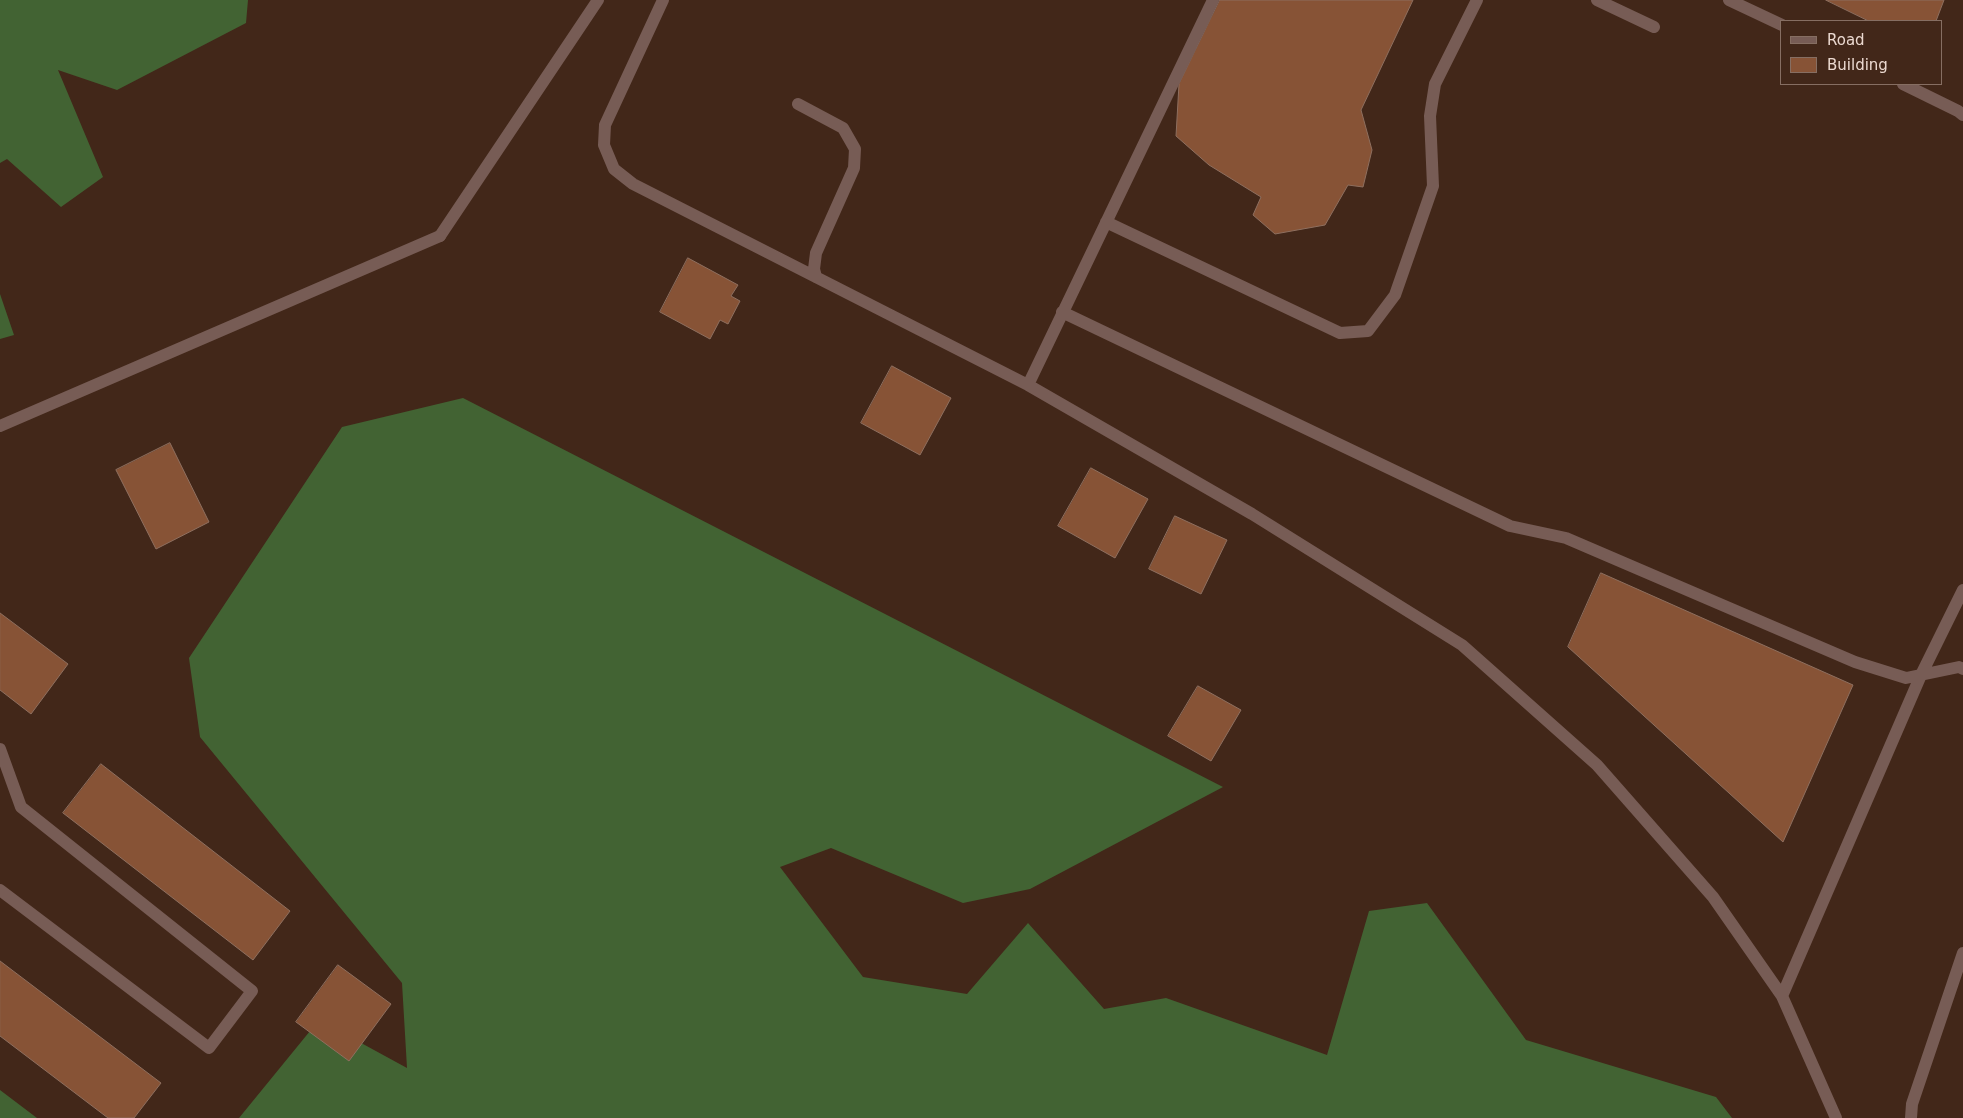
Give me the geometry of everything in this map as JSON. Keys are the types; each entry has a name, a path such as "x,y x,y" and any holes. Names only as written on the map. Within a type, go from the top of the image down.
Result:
{"street":[{"path":"0,426 440,236 598,0"},
{"path":"663,0 605,125 604,145 614,169 633,184 1028,385 1252,514 1462,645 1597,765 1713,897 1782,996 1836,1118"},
{"path":"1028,385 1213,0"},
{"path":"1106,222 1340,333 1368,331 1395,295 1433,186 1430,116 1434,84 1477,0"},
{"path":"1598,0 1654,27"},
{"path":"1729,0 1780,24"},
{"path":"1904,85 1963,115"},
{"path":"798,104 843,128 855,149 854,168 816,253 814,269 816,277"},
{"path":"1062,312 1510,526 1566,538 1855,662 1906,678 1959,667 1963,669"},
{"path":"1782,996 1921,675 1963,590"},
{"path":"0,748 21,807 252,991 209,1048 0,890"},
{"path":"1911,1118 1912,1104 1963,953"}],"green space":[{"path":"0,0 248,0 246,23 117,90 58,70 103,177 61,207 7,159 0,163"},
{"path":"0,294 14,335 0,339"},
{"path":"463,398 1223,787 1030,889 963,903 831,848 780,867 863,977 967,994 1028,923 1104,1009 1166,998 1327,1055 1369,911 1427,903 1526,1040 1716,1097 1732,1118 239,1118 319,1020 407,1068 402,983 200,737 189,658 342,427"},
{"path":"0,1090 37,1118 0,1118"}],"building":[{"path":"1220,0 1413,0 1361,110 1372,150 1363,187 1348,185 1325,225 1275,234 1253,215 1261,197 1209,165 1176,136 1179,84"},
{"path":"1826,0 1944,0 1936,20 1867,20"},
{"path":"688,258 738,285 731,296 740,301 728,324 720,320 710,339 660,312"},
{"path":"892,366 951,398 920,455 861,423"},
{"path":"170,443 209,522 156,549 116,470"},
{"path":"1091,468 1148,499 1115,558 1058,526"},
{"path":"1175,516 1227,540 1201,594 1149,569"},
{"path":"1601,573 1853,685 1783,842 1568,647"},
{"path":"0,613 68,664 31,714 0,690"},
{"path":"1198,686 1241,710 1211,761 1168,736"},
{"path":"101,764 290,911 253,960 63,813"},
{"path":"0,961 161,1083 134,1118 108,1118 0,1036"},
{"path":"338,965 391,1004 349,1061 296,1022"}]}
